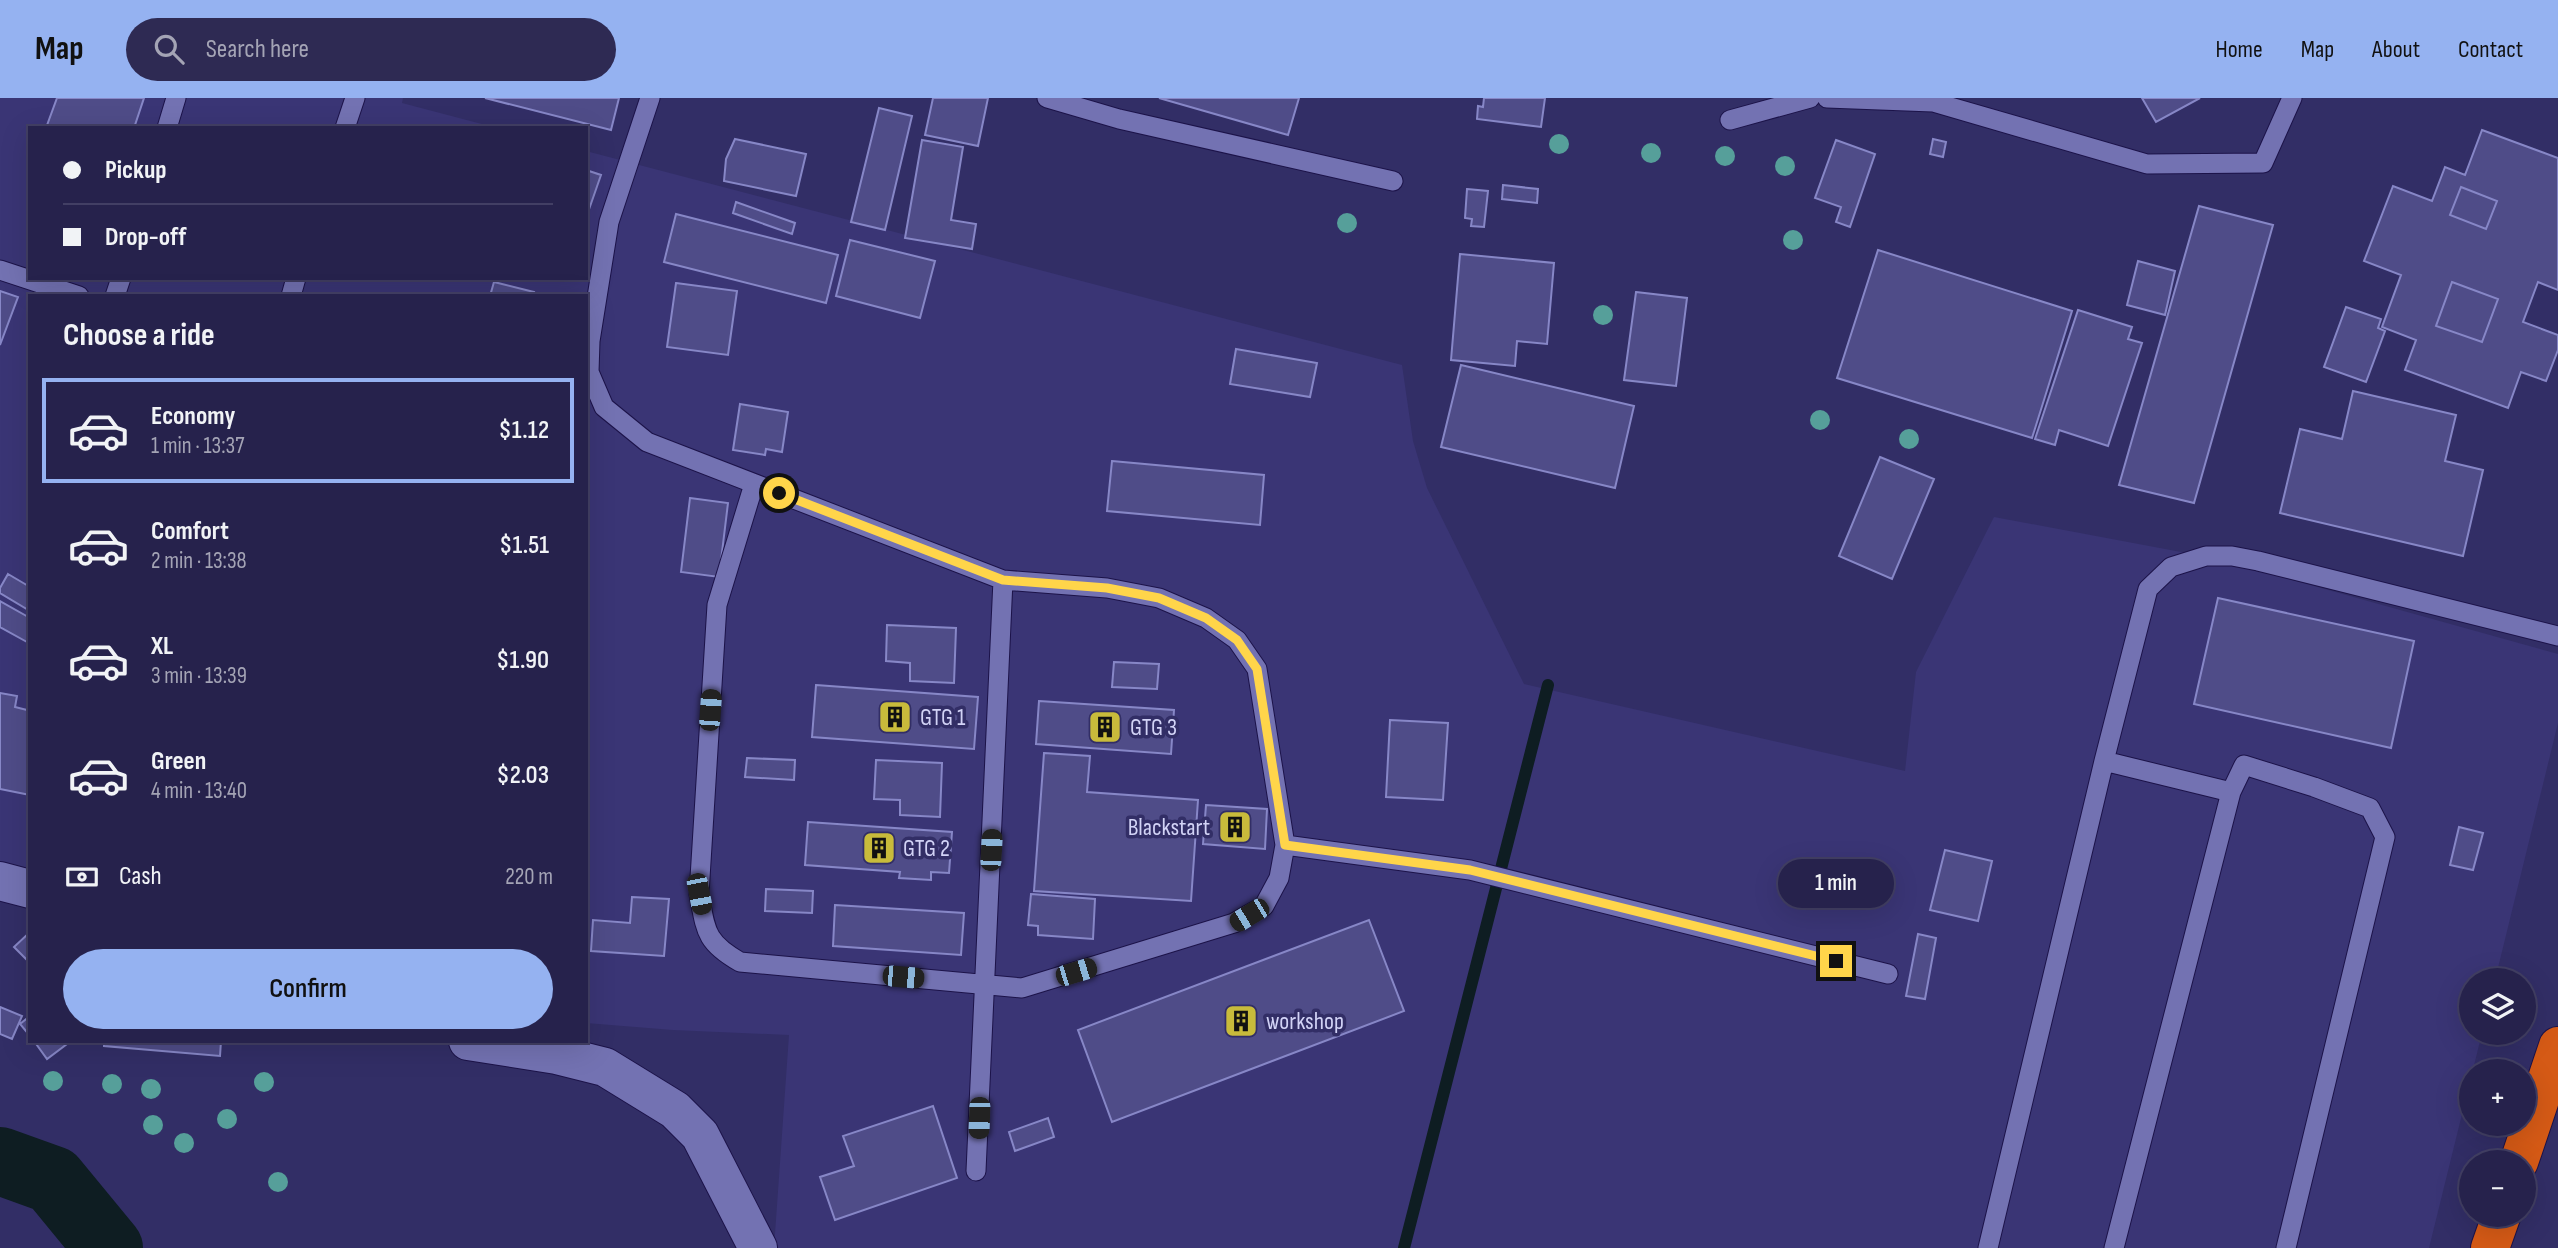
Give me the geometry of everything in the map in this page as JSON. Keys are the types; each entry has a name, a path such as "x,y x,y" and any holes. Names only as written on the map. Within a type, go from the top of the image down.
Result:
{"highway":[{"path":"2523,1150 2558,1045"},
{"path":"2490,1248 2497,1227"}],"street":[{"path":"0,881 28,888"},
{"path":"481,1043 557,1055 605,1067 675,1110 700,1135 758,1248"}],"lane":[{"path":"168,126 176,98"},
{"path":"346,126 355,98"},
{"path":"650,98 609,222 590,341 589,372 604,407 647,442 1003,580 1107,588 1159,598 1206,618 1237,640 1257,669 1285,845 1279,878 1264,906 1234,923 1023,988 740,962 720,951 706,932 699,894 717,605 754,484"},
{"path":"1046,98 1119,119 1393,181"},
{"path":"1730,120 1810,98"},
{"path":"1827,98 1933,102 2147,164 2263,163 2292,98"},
{"path":"0,270 28,279"},
{"path":"30,280 73,294"},
{"path":"1988,1248 2104,761 2148,589 2172,567 2206,556 2232,556 2558,636"},
{"path":"976,1171 1003,580"},
{"path":"2104,761 2231,792"},
{"path":"2114,1248 2231,792 2244,765 2315,787 2370,808 2385,837 2286,1248"},
{"path":"1285,845 1470,870 1888,974"}],"shaded area":[{"path":"0,98 403,98 402,103 489,126 28,126 28,280 588,280 588,152 1402,365 1413,441 1427,488 1524,684 1905,771 1916,672 1994,517 2213,558 2558,654 2558,723 2498,968 2459,968 2459,1045 2479,1045 2476,1059 2459,1059 2459,1126 2429,1248 774,1248 789,1035 588,1023 588,294 28,294 28,873 0,868"}],"building":[{"path":"57,98 144,98 135,126 47,126"},
{"path":"485,98 619,98 611,130"},
{"path":"933,98 988,98 978,146 925,135"},
{"path":"1159,98 1299,98 1288,135"},
{"path":"1484,98 1545,98 1541,127 1477,119 1478,106 1483,107"},
{"path":"2142,98 2200,98 2156,122"},
{"path":"879,108 912,116 885,230 851,222"},
{"path":"2482,130 2558,158 2558,290 2538,282 2523,322 2558,335 2558,350 2546,381 2521,372 2508,408 2405,370 2416,340 2382,327 2401,275 2364,261 2393,186 2432,201 2445,167 2465,175"},
{"path":"735,139 806,154 796,196 724,181 726,159"},
{"path":"1933,139 1946,142 1943,157 1930,154"},
{"path":"922,140 963,147 951,220 976,224 972,249 905,238"},
{"path":"1836,140 1875,154 1850,227 1836,222 1841,207 1815,198"},
{"path":"588,171 601,175 588,212"},
{"path":"1503,185 1538,189 1537,203 1502,199"},
{"path":"2461,187 2497,201 2486,229 2450,215"},
{"path":"1467,189 1488,191 1484,227 1471,226 1472,219 1465,218"},
{"path":"736,202 795,223 792,234 733,213"},
{"path":"2199,206 2273,225 2194,503 2119,485"},
{"path":"676,214 838,255 826,303 664,262"},
{"path":"850,240 935,261 920,318 836,296"},
{"path":"1878,250 2072,311 2032,438 1837,378"},
{"path":"1460,254 1554,263 1547,344 1517,341 1515,366 1451,360"},
{"path":"2138,261 2175,271 2165,315 2127,305"},
{"path":"494,282 534,292 534,294 491,294"},
{"path":"2452,282 2498,299 2482,342 2436,326"},
{"path":"676,283 737,291 728,355 667,347"},
{"path":"0,291 18,297 0,345"},
{"path":"1636,292 1687,298 1676,386 1624,380"},
{"path":"2346,307 2381,319 2378,328 2385,331 2366,382 2324,367"},
{"path":"2078,310 2132,327 2128,339 2142,343 2108,446 2059,430 2055,445 2035,439"},
{"path":"1236,349 1317,363 1310,397 1230,384"},
{"path":"1461,365 1634,406 1615,488 1441,447"},
{"path":"2353,391 2456,415 2445,461 2483,470 2463,556 2280,513 2300,429 2342,439"},
{"path":"740,404 788,412 782,452 766,449 765,455 733,450"},
{"path":"1880,457 1934,479 1892,579 1839,556"},
{"path":"1112,461 1264,475 1260,525 1107,511"},
{"path":"690,498 728,503 719,577 681,572"},
{"path":"8,574 28,586 28,610 0,593"},
{"path":"2218,598 2414,641 2391,748 2194,704"},
{"path":"0,601 28,617 28,640 27,642 0,627"},
{"path":"887,625 956,628 954,683 910,681 910,663 886,661"},
{"path":"1114,662 1159,664 1157,689 1112,687"},
{"name":"GTG 1","path":"816,685 978,697 974,749 812,737"},
{"path":"0,693 17,696 15,707 27,710 28,706 28,795 0,789"},
{"name":"GTG 3","path":"1039,701 1174,710 1171,754 1036,744"},
{"path":"1390,720 1448,723 1443,800 1386,797"},
{"path":"1044,753 1090,756 1087,792 1198,800 1191,901 1034,891"},
{"path":"747,758 795,760 794,780 745,777"},
{"path":"876,760 942,763 940,817 900,815 900,800 874,799"},
{"name":"Blackstart","path":"1206,805 1267,809 1265,849 1203,844"},
{"name":"GTG 2","path":"808,822 952,832 949,873 931,872 931,880 899,878 900,872 805,865"},
{"path":"2459,827 2483,833 2473,870 2450,865"},
{"path":"1945,850 1992,861 1978,921 1930,910"},
{"path":"766,889 813,891 812,913 765,911"},
{"path":"1031,894 1095,899 1093,939 1038,935 1038,926 1028,925"},
{"path":"632,897 669,899 664,956 591,951 593,920 630,923"},
{"path":"835,905 964,913 961,955 833,946"},
{"name":"workshop","path":"1369,920 1404,1011 1112,1122 1078,1030"},
{"path":"28,934 28,961 14,947"},
{"path":"1918,934 1936,938 1925,999 1906,996"},
{"path":"0,1007 22,1016 12,1039 0,1034"},
{"path":"28,1018 28,1034 20,1024"},
{"path":"35,1043 68,1043 47,1059"},
{"path":"104,1043 221,1043 220,1056 104,1046"},
{"path":"933,1106 957,1178 835,1220 820,1177 854,1166 843,1136"},
{"path":"1048,1118 1054,1137 1015,1151 1009,1132"}],"waterway":[{"path":"1404,1248 1548,685"},
{"path":"0,1161 53,1180 109,1248"}],"place":[{"name":"GTG 1","path":"895,717"},
{"name":"GTG 3","path":"1105,727"},
{"name":"Blackstart","path":"1235,827"},
{"name":"GTG 2","path":"879,848"},
{"name":"workshop","path":"1241,1021"}],"route":[{"path":"779,493 1003,580 1107,588 1159,598 1206,618 1237,640 1257,669 1285,845 1470,870 1836,961"}]}
